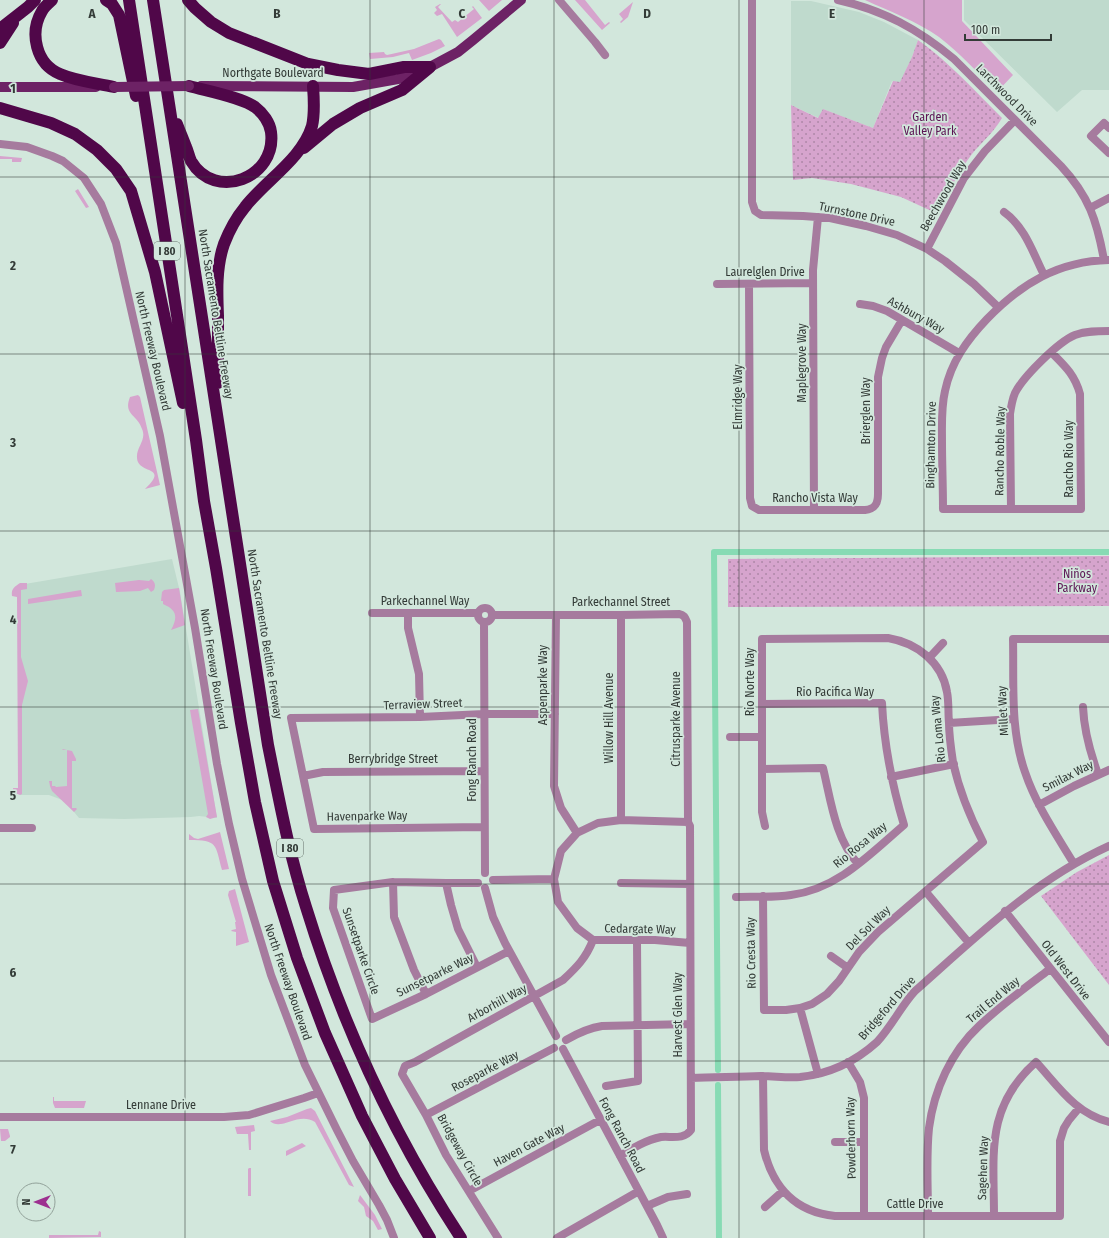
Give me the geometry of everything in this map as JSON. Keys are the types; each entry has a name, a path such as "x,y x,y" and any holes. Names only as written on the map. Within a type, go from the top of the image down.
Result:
{"highway":[{"path":"0,29 18,16 35,0"},
{"path":"52,0 42,10 36,24 35,39 39,53 47,65 59,74 114,87"},
{"path":"106,0 112,4 119,15 166,239"},
{"name":"I 80","path":"129,0 166,239 204,502 255,802 274,881 295,951 325,1033 362,1116 395,1179 430,1238"},
{"name":"North Sacramento Beltline Freeway","path":"153,0 268,745 284,827 306,906 332,985 363,1061 400,1136 441,1207 461,1238"},
{"path":"188,0 211,22 229,33 308,64 369,74 404,67 430,67"},
{"path":"0,43 18,16"},
{"path":"219,426 217,289 219,266 224,245 233,225 245,206 294,156 333,124 360,108 402,90 430,67"},
{"path":"169,105 191,161 200,172 213,180 227,182 242,180 254,173 264,164 270,153 272,140 270,128 265,116 256,107 245,101 189,86"},
{"path":"294,156 305,142 312,125 314,107 313,86"},
{"path":"0,108 51,123 75,134 97,150 116,169 131,191 155,272 204,502"}],"main road":[{"name":"Northgate Boulevard","path":"0,87 353,86 374,84 398,79 430,67 458,52 521,0"}],"street":[{"path":"559,0 605,55"},
{"name":"Turnstone Drive","path":"752,0 753,208 755,211 760,215 818,217 846,221 897,235 927,250 960,272 998,307"},
{"name":"Larchwood Drive","path":"838,0 849,1 891,17 932,42 954,59 1069,175 1084,195 1090,208 1100,236 1106,260"},
{"name":"Beechwood Way","path":"927,250 968,173 985,151 1015,120"},
{"path":"1109,128 1104,123 1092,136 1109,154"},
{"name":"North Freeway Boulevard","path":"0,144 27,147 52,156 63,161 84,178 101,204 116,243 160,436 195,628 226,812 256,929 296,1043 318,1092 353,1160 385,1215 394,1238"},
{"path":"1090,208 1109,198"},
{"path":"1004,212 1014,220 1022,231 1044,275"},
{"name":"Maplegrove Way","path":"814,510 813,284 814,253 818,217"},
{"name":"Binghamton Drive","path":"943,509 943,404 948,378 959,353 972,334 998,307 1030,283 1044,275 1070,266 1086,262 1106,260"},
{"name":"Laurelglen Drive","path":"716,284 813,284"},
{"name":"Elmridge Way","path":"750,284 750,498 752,506 755,508"},
{"name":"Ashbury Way","path":"860,304 878,307 959,353"},
{"name":"Brierglen Way","path":"875,506 878,503 878,372 886,347 902,320"},
{"name":"Rancho Roble Way","path":"1011,509 1010,414 1012,402 1019,386 1061,343 1077,335 1094,331 1109,331"},
{"name":"Rancho Rio Way","path":"943,509 1081,509 1080,394 1078,386 1070,371 1052,352"},
{"name":"Rancho Vista Way","path":"755,508 763,510 865,510 875,506"},
{"path":"484,607 490,610 492,615 484,622 480,620 478,613 480,609 484,607"},
{"name":"Parkechannel Way","path":"372,614 478,613"},
{"path":"408,614 408,628 419,674 420,717"},
{"name":"Parkechannel Street","path":"556,615 679,614 685,617"},
{"path":"492,615 556,615"},
{"name":"Aspenparke Way","path":"556,615 554,786 560,808 577,833"},
{"name":"Willow Hill Avenue","path":"621,615 621,820"},
{"name":"Citrusparke Avenue","path":"685,617 688,622 688,822"},
{"name":"Fong Ranch Road","path":"484,622 485,873"},
{"name":"Rio Norte Way","path":"765,826 762,812 762,639 888,638 914,646 929,658"},
{"name":"Millet Way","path":"1074,864 1032,792 1022,764 1017,743 1014,719 1013,639 1109,639"},
{"path":"929,658 943,643"},
{"name":"Rio Loma Way","path":"929,658 936,666 945,683 954,764 961,793 983,842"},
{"name":"Rio Pacifica Way","path":"762,704 882,704 885,739 891,777"},
{"path":"1083,707 1088,747 1098,774"},
{"name":"Terraview Street","path":"292,718 555,714"},
{"name":"Havenparke Way","path":"292,718 314,829 484,827"},
{"path":"949,723 1014,719"},
{"path":"730,737 762,737"},
{"path":"891,777 954,764"},
{"path":"762,768 823,768 839,832 847,850 858,864"},
{"name":"Smilax Way","path":"1039,805 1098,774 1109,770"},
{"name":"Berrybridge Street","path":"304,776 323,772 484,771"},
{"name":"Rio Rosa Way","path":"736,897 790,896 814,890 837,880 858,864 904,825 891,777"},
{"path":"493,880 554,879 561,851 577,833 598,823 621,820 688,822"},
{"name":"Harvest Glen Way","path":"620,1156 640,1144 661,1137 684,1136 691,1130 690,826 688,822"},
{"path":"0,828 32,828"},
{"name":"Del Sol Way","path":"764,1010 786,1010 800,1008 812,1004 827,994 834,988 859,952 878,932 983,842"},
{"name":"Bridgeford Drive","path":"691,1078 763,1076 800,1077 818,1074 848,1062 876,1042 893,1022 903,1005 912,994 1005,912 1048,880 1074,864 1109,846"},
{"path":"478,883 479,878 485,873 490,875 493,880"},
{"name":"Cedargate Way","path":"554,879 558,902 577,928 593,940 655,940 690,943"},
{"path":"426,994 414,970 394,917 393,882 478,883 481,887 485,888 490,887 493,880"},
{"name":"Sunsetparke Circle","path":"372,1018 333,908 334,890 393,882"},
{"path":"446,883 458,929 477,967"},
{"path":"620,883 690,884"},
{"path":"485,888 493,917 509,951 556,1036"},
{"path":"926,892 969,943"},
{"name":"Rio Cresta Way","path":"763,896 764,1010"},
{"name":"Old West Drive","path":"1005,912 1109,1042"},
{"name":"Arborhill Way","path":"402,1074 405,1066 415,1062 563,980 579,966 589,950 593,940"},
{"path":"606,1086 638,1081 637,941"},
{"name":"Sunsetparke Way","path":"372,1018 426,994 509,951"},
{"path":"831,956 848,968"},
{"name":"Trail End Way","path":"928,1216 929,1128 934,1104 944,1076 959,1050 978,1026 991,1014 1050,969"},
{"path":"800,1008 818,1074"},
{"path":"566,1040 581,1032 602,1026 690,1024"},
{"path":"556,1036 562,1036 566,1040"},
{"path":"556,1036 552,1042 554,1048 558,1050 563,1049 566,1045 566,1040"},
{"name":"Roseparke Way","path":"426,1115 554,1048"},
{"name":"Fong Ranch Road","path":"563,1049 663,1236"},
{"name":"Powderhorn Way","path":"848,1062 860,1082 864,1098 864,1216"},
{"name":"Sagehen Way","path":"994,1216 995,1132 1002,1109 1010,1093 1020,1078 1036,1062 1078,1108 1091,1116 1109,1122"},
{"name":"Bridgeway Circle","path":"402,1074 426,1115 446,1155 498,1238"},
{"name":"Cattle Drive","path":"763,1076 764,1150 771,1173 783,1191 798,1203 816,1212 835,1216 1060,1216 1060,1141 1064,1128 1078,1108"},
{"name":"Lennane Drive","path":"0,1117 249,1115 304,1098 318,1092"},
{"name":"Haven Gate Way","path":"469,1191 600,1120"},
{"path":"835,1142 864,1142"},
{"path":"557,1238 639,1191"},
{"path":"766,1207 783,1191"},
{"path":"647,1206 668,1197 687,1194"}],"shaded area":[{"path":"964,0 1109,0 1109,90 1082,90 1057,112 964,20"},
{"path":"791,1 811,1 859,12 884,22 918,40 900,83 892,81 873,128 823,109 819,118 791,105"},
{"path":"172,559 180,592 217,818 199,816 124,819 79,818 65,801 49,795 20,795 19,585"}],"green space":[{"path":"479,0 502,0 489,11"},
{"path":"575,0 585,0 605,25 609,22 610,23 602,30"},
{"path":"865,0 962,0 962,21 1013,75 997,92 962,56 939,37 913,22"},
{"path":"633,2 628,17 621,23 620,22 623,19 619,14"},
{"path":"440,4 438,7 452,22 455,20 458,22 474,9 472,7 473,6 482,18 457,37 442,14 437,16 434,13 437,10 435,7"},
{"path":"439,39 445,46 412,60 409,53 393,57 370,59 369,53 384,52 387,55 414,49"},
{"name":"Garden Valley Park","path":"918,40 952,68 1002,118 962,168 938,214 901,197 851,184 812,178 793,180 791,105 818,118 823,109 873,128 893,81 900,82"},
{"path":"0,156 22,158 21,162 12,162 12,159 0,159"},
{"path":"78,189 89,207 86,208 75,191"},
{"path":"138,395 140,397 160,485 145,489 152,481 154,473 142,467 137,458 143,433 140,424 129,411 128,407 130,397"},
{"name":"Niños Parkway","path":"1109,556 1109,606 728,607 728,559"},
{"path":"151,579 155,585 154,590 151,592 148,588 140,591 116,592 115,583 139,580 149,581"},
{"path":"20,583 27,583 27,589 21,590 21,657 28,681 22,705 22,794 20,795 14,792 13,789 18,788 17,597 12,596 12,592 13,588"},
{"path":"179,588 185,625 171,630 175,621 175,614 174,611 163,604 163,601 161,601 162,592 164,590"},
{"path":"81,590 82,596 28,604 28,599"},
{"path":"198,709 217,817 210,819 206,817 208,814 190,710"},
{"path":"67,750 72,751 76,759 76,761 72,761 72,808 77,809 74,812 52,791 49,781 52,781 52,786 67,786"},
{"path":"220,832 229,869 222,870 214,845 205,841 189,840 189,834 198,839"},
{"path":"1109,855 1109,985 1041,896 1077,872"},
{"path":"235,889 249,942 236,946 236,932 231,931 236,929 236,922 228,895 229,891"},
{"path":"53,1097 54,1101 86,1101 84,1108 55,1108"},
{"path":"311,1108 315,1111 354,1187 349,1185 315,1122 309,1119 302,1119 274,1124 270,1121 287,1117"},
{"path":"254,1125 255,1131 251,1132 251,1150 249,1150 248,1134 237,1134 235,1127"},
{"path":"0,1129 8,1129 10,1137 5,1141 1,1141"},
{"path":"302,1143 306,1146 286,1156 286,1151"},
{"path":"249,1168 251,1168 251,1196 248,1196"},
{"path":"360,1195 375,1215 382,1229 378,1230 373,1221 366,1216 364,1207 358,1201"},
{"path":"99,1231 101,1232 101,1237 49,1238 49,1235 98,1235"}],"waterway":[{"path":"718,1070 714,552 1109,552"},
{"path":"718,1085 719,1238"}]}
